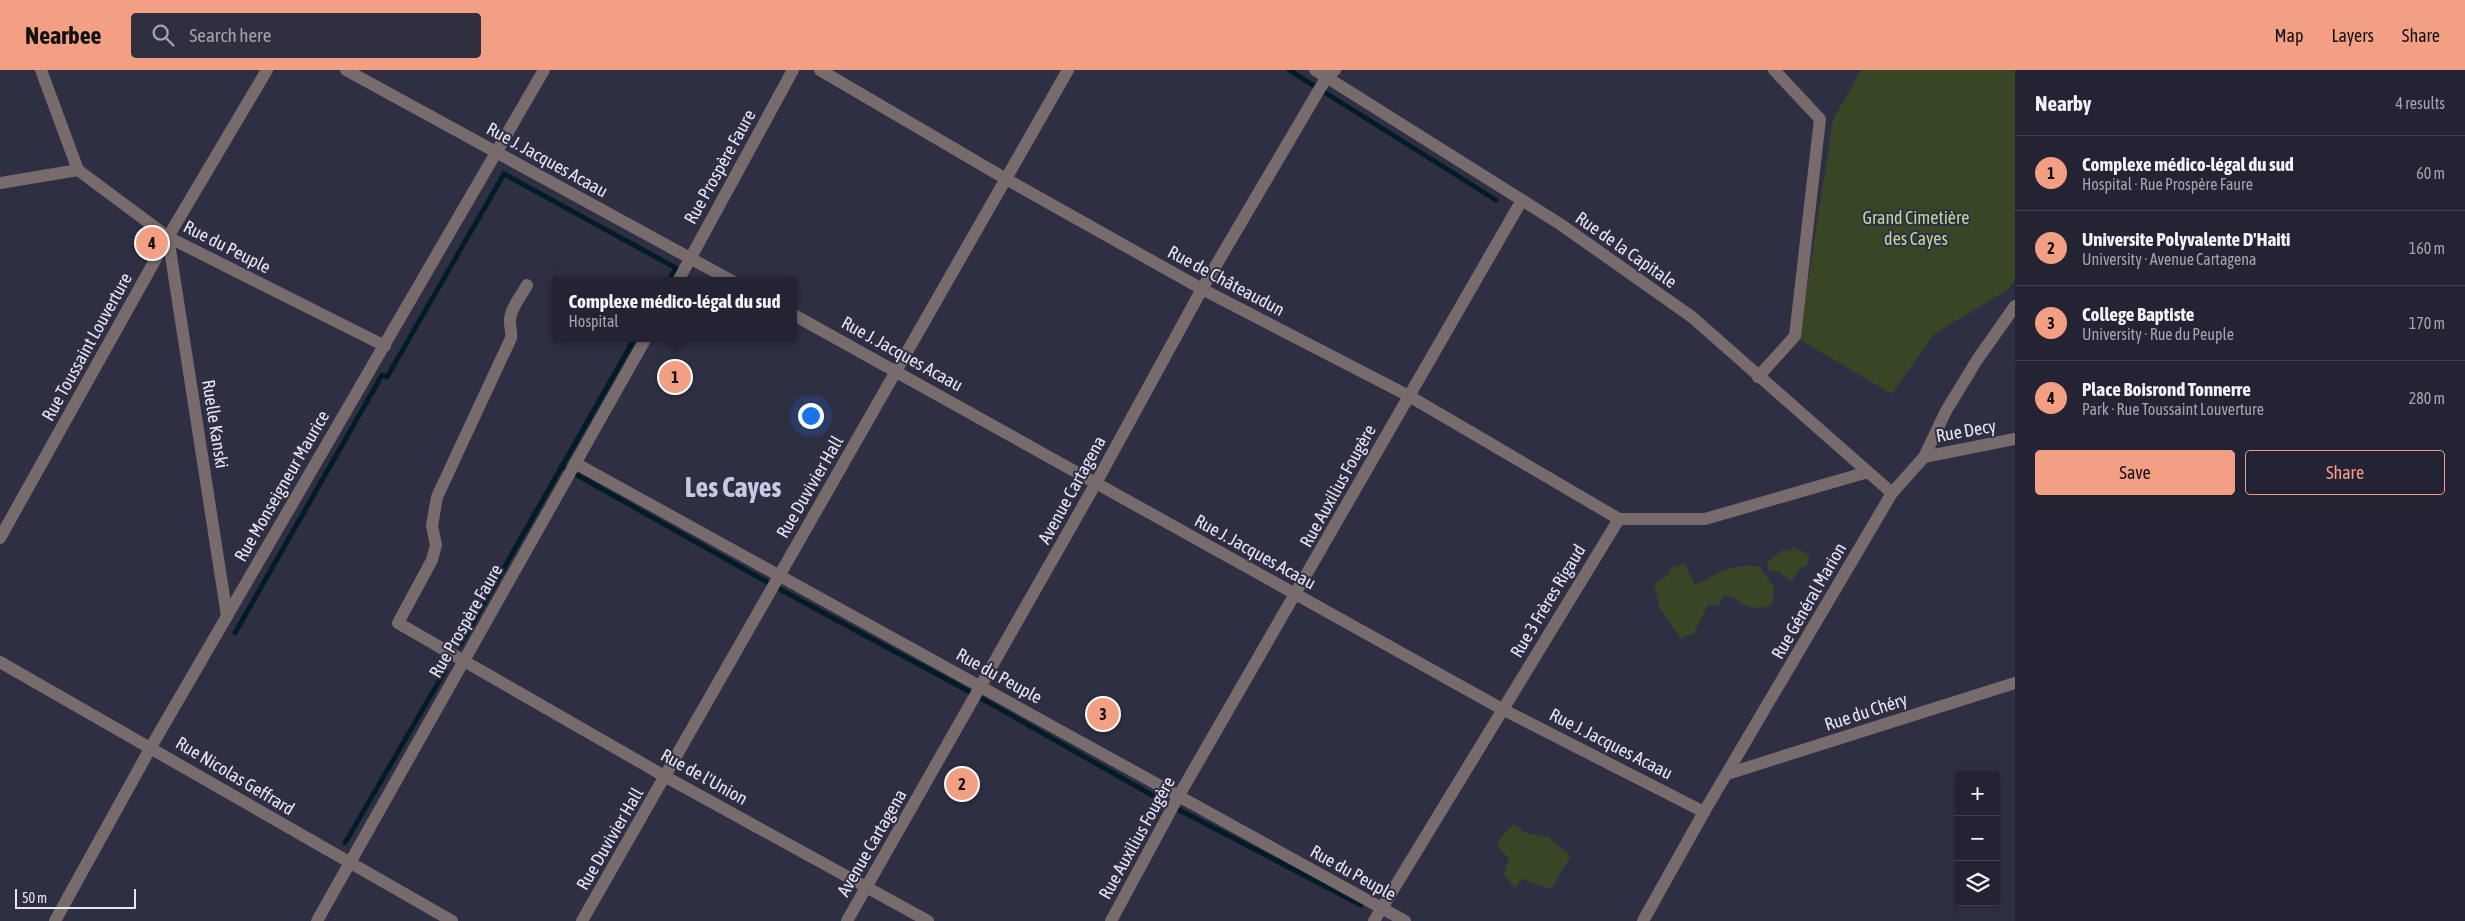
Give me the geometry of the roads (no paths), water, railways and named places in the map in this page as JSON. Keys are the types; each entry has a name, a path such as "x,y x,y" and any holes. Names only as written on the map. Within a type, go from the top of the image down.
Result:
{"street":[{"path":"0,183 78,170 41,70"},
{"name":"Rue Toussaint Louverture","path":"0,538 168,236 267,70"},
{"name":"Rue J. Jacques Acaau","path":"346,70 725,277"},
{"name":"Rue Monseigneur Maurice","path":"55,921 151,747 544,70"},
{"name":"Rue Prospère Faure","path":"680,277 793,70"},
{"name":"Rue de Châteaudun","path":"820,70 1006,179 1202,289 1409,396 1619,519"},
{"name":"Rue Duvivier Hall","path":"582,921 1068,70"},
{"name":"Rue de la Capitale","path":"1315,70 1331,74 1604,255 1692,317 1892,493"},
{"path":"1758,377 1795,336 1820,119 1774,70"},
{"name":"Avenue Cartagena","path":"848,921 1096,483 1202,289 1331,74"},
{"name":"Rue du Peuple","path":"78,170 168,236 385,346"},
{"name":"Rue Auxilius Fougère","path":"1111,921 1178,797 1296,596 1522,200"},
{"name":"Ruelle Kanski","path":"168,236 227,616"},
{"name":"Rue de l'Union","path":"527,284 512,312 510,322 513,331 511,338 437,497 432,526 436,545 432,560 398,623 666,776 928,921"},
{"name":"Rue Général Marion","path":"1643,921 1704,812 1892,493 1924,457 1951,403 2015,306"},
{"name":"Rue J. Jacques Acaau","path":"797,317 1502,709 1704,812"},
{"name":"Rue Prospère Faure","path":"317,921 644,342"},
{"name":"Rue Decy","path":"1924,457 2015,439"},
{"name":"Rue du Peuple","path":"575,464 779,577 982,686 1178,797 1405,921"},
{"path":"1619,519 1706,519 1868,472"},
{"name":"Rue 3 Frères Rigaud","path":"1374,921 1619,519"},
{"name":"Rue Nicolas Geffrard","path":"0,662 151,747 349,864 452,921"},
{"name":"Rue du Chéry","path":"1727,774 2015,683"}],"waterway":[{"path":"1289,70 1496,200"},
{"path":"235,633 382,375 387,377 504,174 676,268 671,277"},
{"path":"460,645 633,342"},
{"path":"561,466 783,591 970,692 1166,803 1361,905"},
{"path":"345,843 445,671"}],"place":[{"name":"Place Boisrond Tonnerre","path":"152,243"},
{"name":"Complexe médico-légal du sud","path":"675,377"},
{"name":"College Baptiste","path":"1103,714"},
{"name":"Universite Polyvalente D'Haiti","path":"962,784"}],"district":[{"name":"Les Cayes","path":"733,487"}],"park label":[{"name":"Grand Cimetière des Cayes","path":"1916,228"}]}
